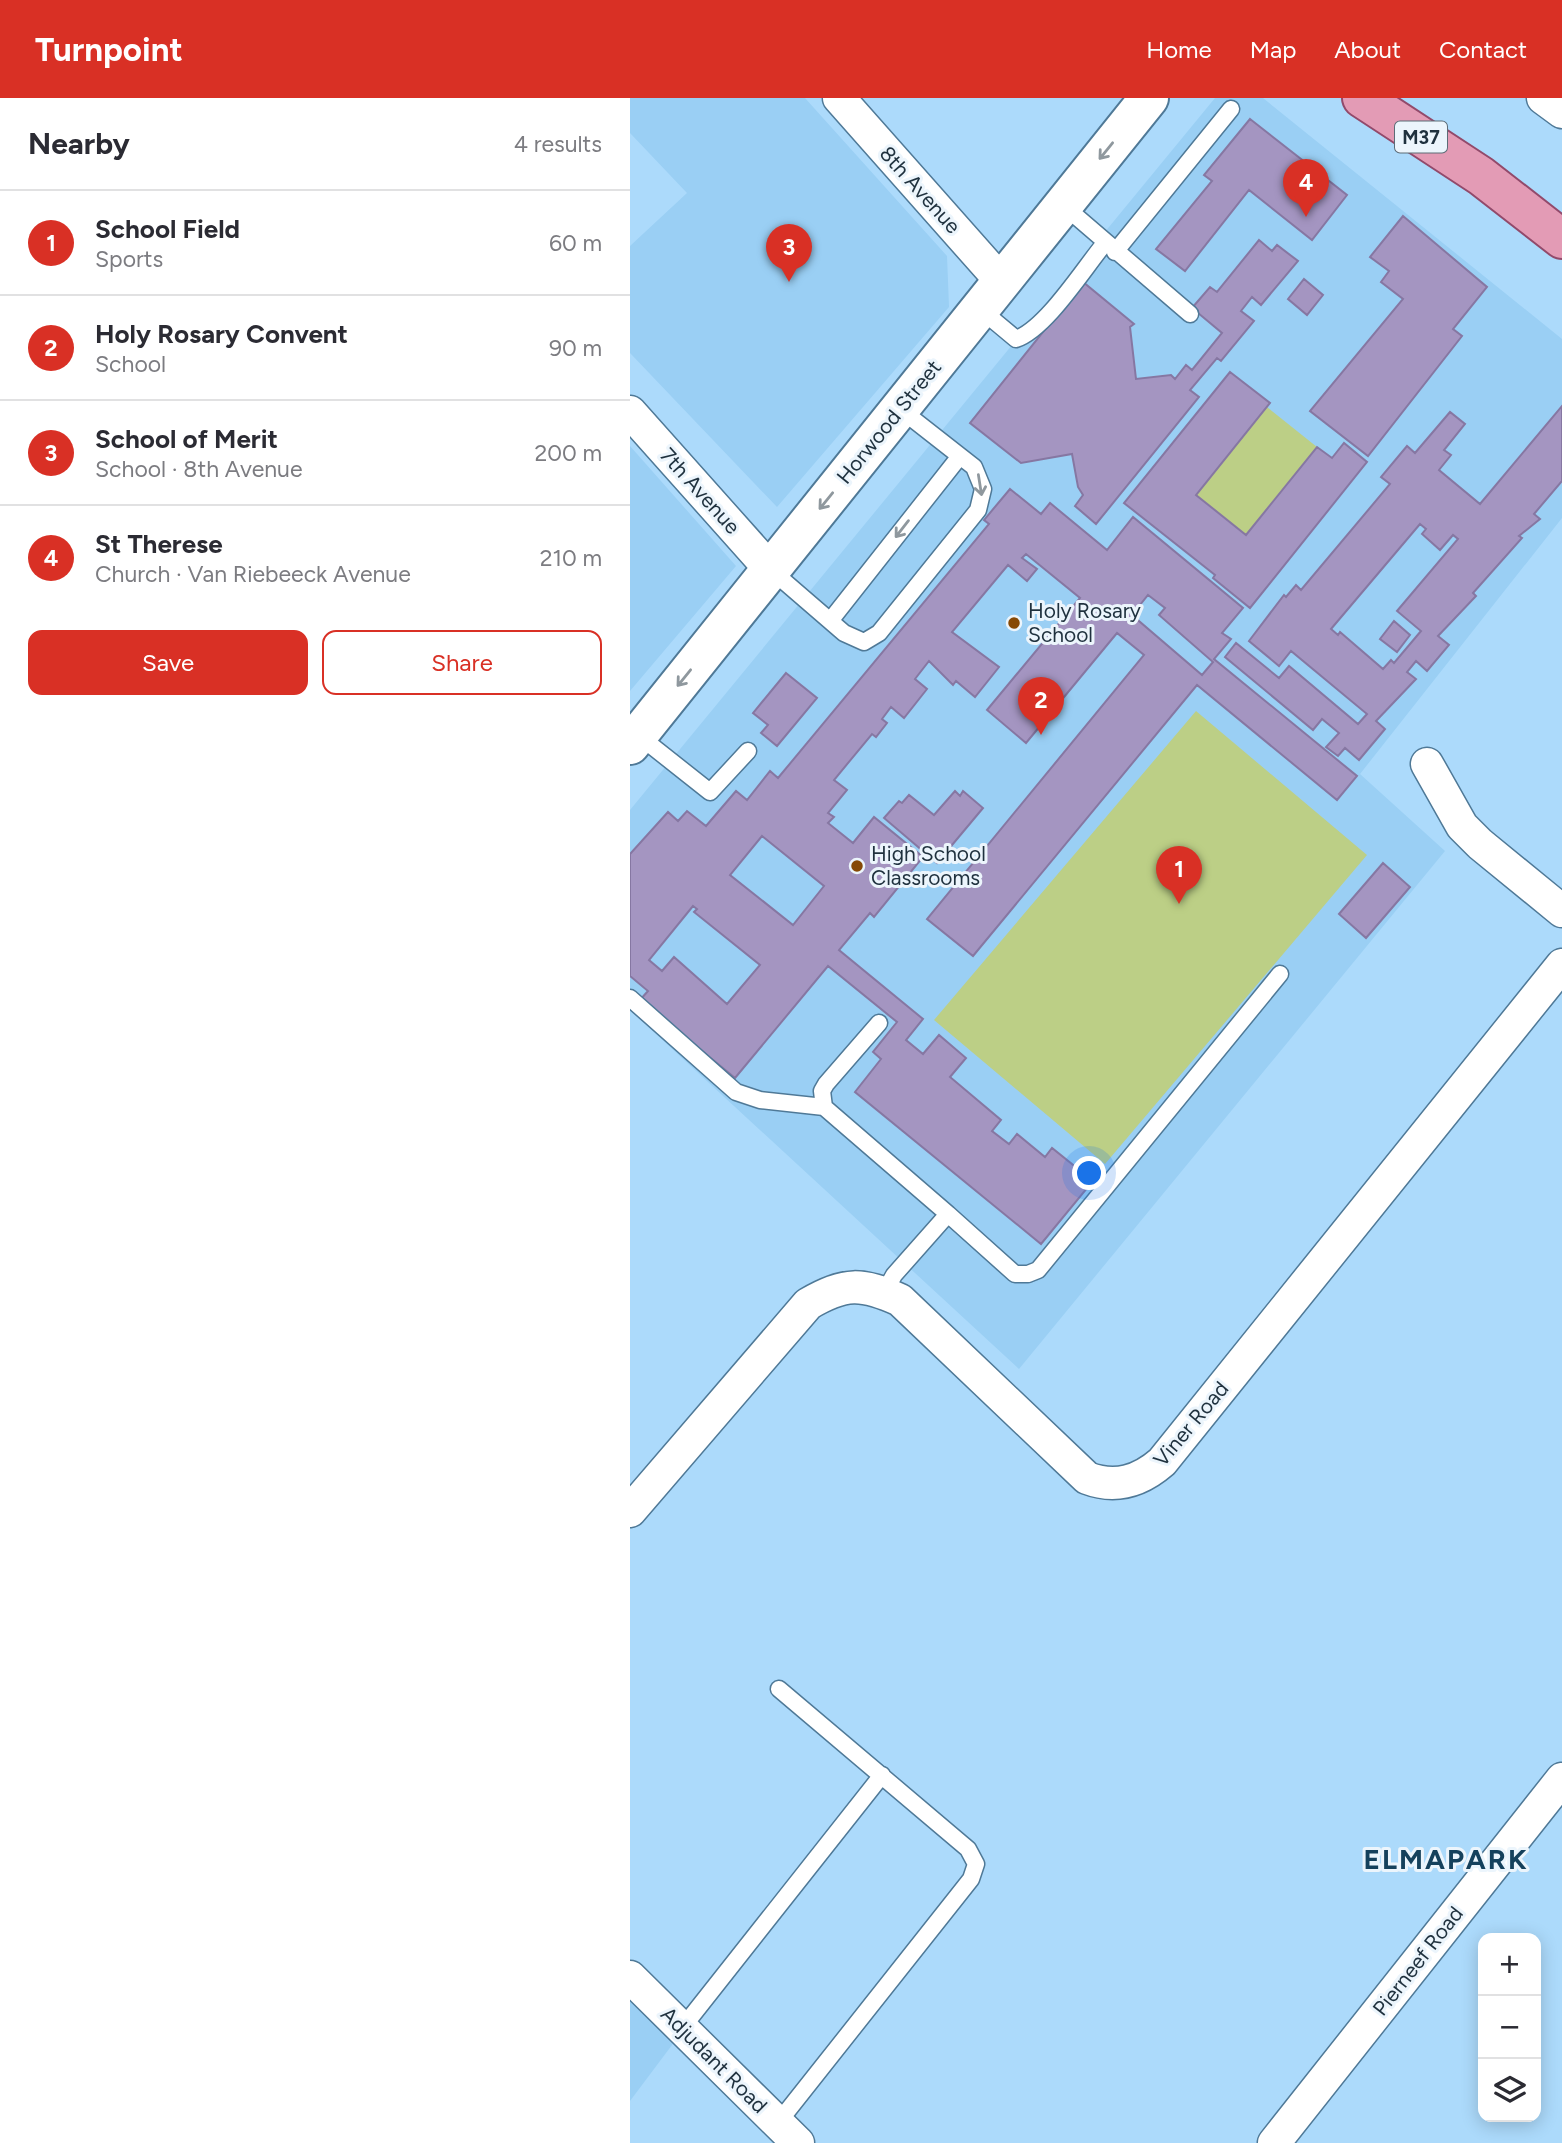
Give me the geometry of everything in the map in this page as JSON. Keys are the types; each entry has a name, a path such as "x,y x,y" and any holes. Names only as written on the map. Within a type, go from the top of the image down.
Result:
{"main road":[{"name":"Horwood Street","path":"634,740 1149,98"},
{"name":"M37","path":"1362,98 1481,176 1562,239"},
{"name":"M37","path":"1398,98 1481,176"}],"street":[{"name":"8th Avenue","path":"839,98 991,295"},
{"path":"1543,98 1562,112"},
{"name":"7th Avenue","path":"630,412 771,570"},
{"path":"1427,764 1462,825 1480,844 1562,911"},
{"name":"Viner Road","path":"630,1511 808,1304 827,1293 850,1287 873,1288 900,1300 1087,1478 1103,1484 1145,1476 1162,1462 1562,965"},
{"name":"Pierneef Road","path":"1274,2143 1562,1779"},
{"name":"Adjudant Road","path":"630,1977 683,2027 779,2137"}],"lane":[{"path":"991,295 1008,335 1016,339 1025,336 1110,247 1231,109"},
{"path":"1063,205 1190,314"},
{"path":"771,570 844,633 864,642 879,633 978,510 982,498 981,480 974,467 900,409"},
{"path":"830,621 960,456"},
{"path":"634,740 710,792 748,751"},
{"path":"630,998 736,1092 761,1100 824,1107 1015,1274 1028,1275 1038,1270 1280,974"},
{"path":"824,1107 822,1091 826,1084 879,1023"},
{"path":"884,1293 894,1275 948,1214"},
{"path":"779,1689 968,1849 976,1864 971,1879 779,2137"},
{"path":"683,2027 882,1774"}],"shaded area":[{"path":"630,98 805,98 947,256 949,307 777,507 630,353 630,246 687,193 630,133"},
{"path":"1215,98 1263,98 1562,339 1562,518 1360,774 1445,851 1019,1369 630,1010 630,810"},
{"path":"630,446 736,566 630,691"},
{"path":"630,1984 681,2033 630,2101"}],"green space":[{"path":"1267,407 1317,447 1246,535 1196,495"},
{"path":"1196,711 1367,855 1105,1164 934,1020"}],"building":[{"path":"1250,119 1347,195 1312,240 1249,190 1185,271 1156,249 1212,181 1204,175"},
{"path":"1403,216 1487,287 1453,329 1462,336 1368,456 1310,411 1403,299 1381,282 1389,271 1370,257"},
{"path":"1259,240 1272,251 1277,245 1298,261 1261,305 1252,297 1241,311 1254,321 1221,361 1217,358 1190,390 1199,397 1096,524 1075,506 1083,495 1078,487 1072,454 1021,463 970,423 1083,282 1134,324 1130,327 1136,379 1171,375 1175,379 1186,365 1192,370 1222,333 1192,308 1210,287 1217,292"},
{"path":"1304,279 1323,295 1307,315 1288,299"},
{"path":"1230,372 1270,403 1196,495 1246,535 1317,447 1332,458 1344,443 1367,462 1250,608 1213,578 1215,575 1124,503"},
{"path":"1562,406 1562,481 1534,514 1540,519 1519,536 1522,538 1473,593 1476,596 1438,636 1449,645 1427,671 1416,661 1407,672 1416,679 1376,721 1385,729 1359,760 1345,748 1338,756 1326,747 1339,733 1322,719 1313,730 1225,657 1236,643 1279,678 1289,666 1358,724 1367,714 1291,651 1279,666 1249,641 1284,595 1286,597 1296,585 1301,590 1390,484 1381,477 1407,446 1415,453 1450,412 1465,424 1444,450 1451,455 1439,470 1480,504","holes":["1420,524 1426,529 1422,534 1440,550 1453,535 1458,539 1397,611 1421,631 1394,663 1391,660 1383,669 1340,632 1338,635 1331,629"]},
{"name":"High School Classrooms","path":"1010,489 1041,514 1050,503 1107,550 1133,517 1243,608 1222,633 1231,639 1214,659 1357,776 1337,800 1197,685 973,956 927,919 1144,655 1117,633 1026,743 987,710 1080,598 1026,554 1022,558 1037,569 1027,581 1008,565 952,632 999,667 975,697 956,681 953,685 929,661 915,679 927,689 904,718 891,707 882,719 887,723 876,737 872,734 834,780 847,790 828,813 834,817 828,823 853,843 874,817 923,857 874,917 870,913 839,950 923,1019 906,1040 923,1054 939,1035 966,1058 950,1077 1001,1120 992,1131 1009,1144 1017,1134 1045,1157 1052,1148 1093,1181 1041,1244 855,1092 881,1059 873,1052 897,1022 828,966 735,1078 640,1000 648,991 630,976 630,854 668,812 678,821 687,811 706,826 736,791 747,800 770,771 778,778 989,524 984,520","holes":["1148,595 1165,608 1159,615 1213,662 1202,675 1132,615","762,836 824,886 793,925 730,875","693,906 697,909 694,912 760,965 727,1004 674,957 662,971 649,960"]},
{"path":"1394,621 1410,635 1397,652 1380,639"},
{"path":"786,673 817,698 777,746 761,733 768,725 753,713"},
{"path":"955,791 960,796 963,791 983,808 937,863 884,818 899,801 902,803 909,795 934,815"},
{"path":"1383,863 1410,887 1366,938 1339,914"}],"place":[{"name":"St Therese","path":"1306,217"},
{"name":"School of Merit","path":"789,282"},
{"name":"Holy Rosary School","path":"1014,623"},
{"name":"Holy Rosary Convent","path":"1041,735"},
{"name":"High School Classrooms","path":"857,866"},
{"name":"School Field","path":"1179,904"}],"district":[{"name":"ELMAPARK","path":"1446,1859"}]}
